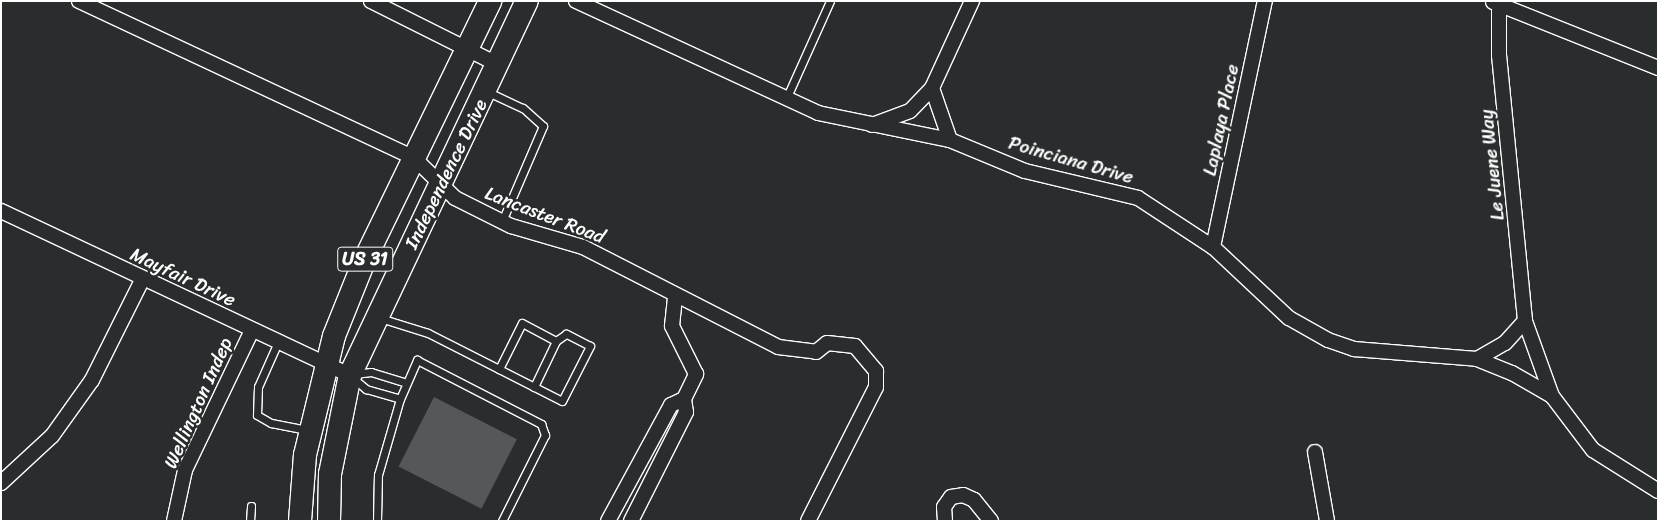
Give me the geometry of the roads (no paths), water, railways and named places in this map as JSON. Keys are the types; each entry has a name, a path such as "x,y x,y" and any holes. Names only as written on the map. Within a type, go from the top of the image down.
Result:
{"main road":[{"name":"Independence Drive","path":"300,521 310,430 326,364 365,259 490,1"},
{"name":"Independence Drive","path":"329,521 330,474 350,375 440,184 499,65 527,1"}],"street":[{"name":"Lancaster Road","path":"79,1 414,158 455,198 502,221 583,247 778,347 816,352 826,342 841,341 868,357 876,372 876,387 808,521"},
{"name":"Poinciana Drive","path":"576,1 818,113 950,140 1025,171 1138,198 1213,247 1289,318 1328,340 1354,349 1477,359 1512,373 1552,396"},
{"path":"872,125 910,111 932,88 972,1"},
{"name":"Laplaya Place","path":"1213,247 1265,1"},
{"path":"376,2 499,65"},
{"path":"1496,3 1658,68"},
{"name":"Le Juene Way","path":"1496,3 1499,55 1525,321"},
{"path":"932,88 950,140"},
{"name":"Mayfair Drive","path":"1,211 350,375"},
{"path":"1,483 52,436 92,380 144,278"},
{"path":"631,521 686,412 684,399 696,374 672,326 675,295"},
{"path":"1477,359 1505,342 1525,321"},
{"name":"Poinciana Drive","path":"1525,321 1552,396 1593,450 1658,491"},
{"name":"Wellington Indep","path":"174,521 185,470 252,330"},
{"path":"608,521 671,405 684,399"},
{"path":"1315,452 1327,521"},
{"path":"644,455 660,463"},
{"path":"945,521 944,507 951,497 963,495 974,500 991,521"}],"lane":[{"path":"786,99 830,1"},
{"path":"486,91 541,122 538,144 502,221"},
{"path":"377,317 428,333 562,402 590,346 566,334 556,340 534,387"},
{"path":"499,369 522,323 556,340"},
{"path":"278,342 258,387 257,415 271,423 310,430"},
{"path":"377,521 378,475 400,399 417,360 540,424 545,435 502,521"},
{"path":"350,375 371,372 406,383"},
{"path":"350,375 366,390 400,399"},
{"path":"250,506 250,521"}]}
